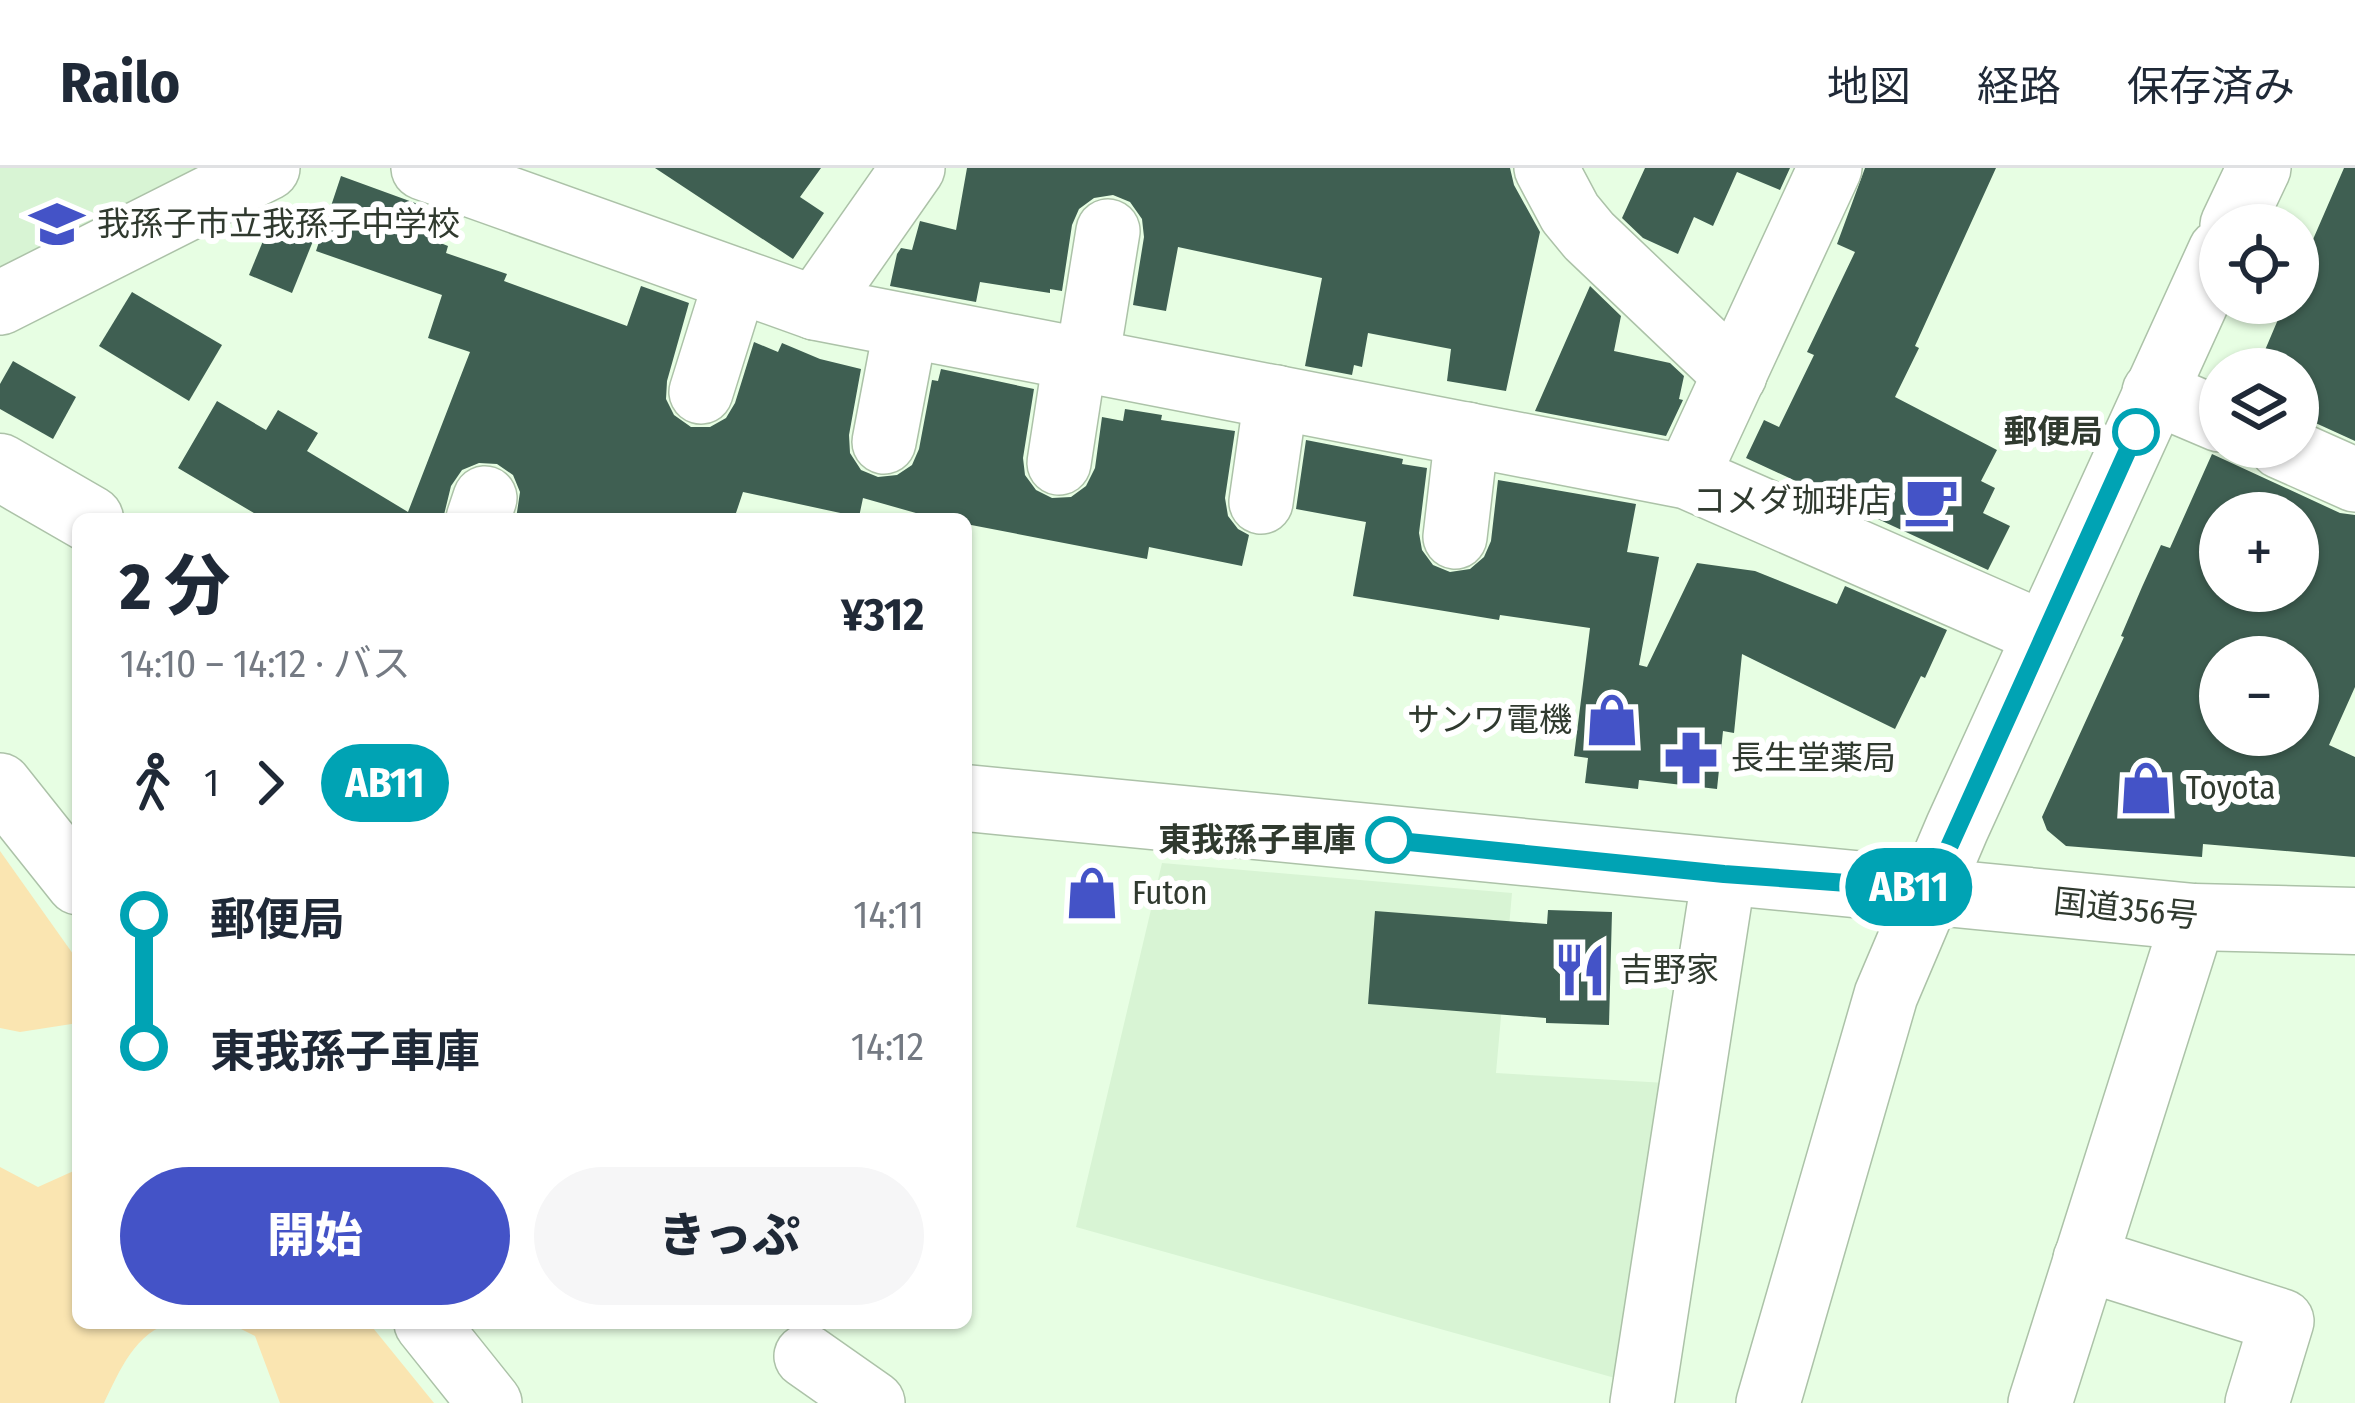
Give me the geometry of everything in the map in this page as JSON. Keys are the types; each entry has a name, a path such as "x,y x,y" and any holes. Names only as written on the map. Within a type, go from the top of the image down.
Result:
{"highway":[{"path":"0,466 80,513"},
{"name":"国道356号","path":"972,799 2194,917 2355,921"}],"street":[{"path":"0,303 268,168"},
{"path":"423,168 815,308 1688,477 2045,634"},
{"path":"815,308 913,168"},
{"path":"1546,168 1570,213 1589,236 1735,375"},
{"path":"1688,477 1830,168"},
{"path":"2242,204 2259,168"},
{"path":"1059,463 1108,231"},
{"path":"701,392 736,280"},
{"path":"1768,1403 1886,995 2199,296"},
{"path":"884,442 906,326"},
{"path":"2154,392 2199,411"},
{"path":"1261,502 1276,398"},
{"path":"1454,537 1467,434"},
{"path":"2319,464 2355,480"},
{"path":"37,817 72,873"},
{"path":"1642,1403 1724,874"},
{"path":"2040,1403 2194,917"},
{"path":"2085,1259 2282,1322 2257,1403"},
{"path":"431,1329 490,1403"},
{"path":"806,1356 873,1403"}],"shaded area":[{"name":"我孫子市立我孫子中学校","path":"0,168 228,168 0,279"},
{"path":"0,851 72,953 72,1024 20,1032 0,1028"},
{"path":"1162,863 1512,893 1496,1073 1683,1084 1640,1385 1076,1227"},
{"path":"0,1167 38,1187 72,1172 72,1329 157,1329 139,1343 104,1403 0,1403"},
{"path":"241,1329 374,1329 434,1403 280,1403 255,1336"}],"building":[{"path":"655,168 821,168 800,197 824,213 793,259"},
{"path":"967,168 1510,168 1540,232 1506,391 1447,381 1451,349 1368,333 1362,367 1354,365 1352,375 1305,366 1322,278 1178,247 1166,311 1133,305 1144,237 1142,219 1130,202 1113,195 1094,198 1079,209 1072,225 1062,291 980,282 976,302 890,286 897,254 901,248 912,250 920,221 956,230"},
{"path":"1645,168 1790,168 1780,190 1737,172 1713,226 1694,217 1678,254 1643,238 1622,218"},
{"path":"1865,168 1996,168 1895,397 1997,450 1981,481 1995,488 1983,513 2010,526 1988,570 1746,458 1764,420 1779,427 1814,355 1807,352 1855,252 1837,244"},
{"path":"2344,168 2355,168 2355,441 2319,425 2319,348 2266,348 2276,324 2319,324 2319,226"},
{"path":"341,176 448,215 438,242 448,246 446,253 507,274 504,281 627,326 641,286 689,303 666,399 674,415 691,427 710,427 726,418 754,342 778,352 782,343 861,369 850,453 861,470 878,477 897,475 912,465 932,380 938,381 941,369 1034,389 1023,458 1025,475 1036,490 1052,498 1071,497 1086,486 1095,468 1102,417 1123,421 1125,409 1162,415 1161,420 1235,431 1225,498 1228,516 1249,535 1242,566 1149,547 1147,559 972,525 972,513 916,513 863,498 860,513 743,492 736,513 517,513 520,492 513,475 497,464 479,463 462,470 451,486 444,513 254,513 178,468 217,401 266,430 278,410 318,433 307,451 408,512 470,352 428,338 442,295 316,251"},
{"path":"270,224 313,241 292,293 249,275"},
{"path":"1590,286 1621,316 1614,351 1670,363 1684,376 1679,399 1683,400 1666,436 1535,411"},
{"path":"132,292 222,345 189,401 99,346"},
{"path":"13,361 76,397 53,439 0,409 0,384"},
{"path":"1306,440 1427,468 1419,533 1422,550 1433,565 1450,572 1470,569 1484,557 1491,541 1498,480 1636,504 1627,552 1659,557 1639,665 1647,667 1697,563 1755,571 1837,604 1845,586 1947,630 1895,729 1742,654 1734,733 1723,731 1717,789 1639,780 1638,789 1585,783 1588,758 1574,756 1590,628 1500,615 1499,620 1353,596 1366,522 1296,509"},
{"path":"2206,468 2242,468 2294,492 2199,492 2199,612 2319,612 2319,503 2355,515 2355,687 2329,745 2355,757 2355,857 2203,844 2202,857 2066,846 2047,830 2042,817 2161,545 2170,548"},
{"path":"1548,910 1612,912 1609,1025 1368,1004 1375,911 1547,924"}],"bus line":[{"name":"AB11","path":"1389,840 1724,874 1930,889 2136,432"}],"place":[{"name":"我孫子市立我孫子中学校","path":"57,224"},
{"name":"郵便局","path":"2136,432"},
{"name":"コメダ珈琲店","path":"1931,501"},
{"name":"サンワ電機","path":"1612,720"},
{"name":"長生堂薬局","path":"1691,758"},
{"name":"Toyota","path":"2146,788"},
{"name":"東我孫子車庫","path":"1389,840"},
{"name":"Futon","path":"1092,893"},
{"name":"吉野家","path":"1580,970"}]}
